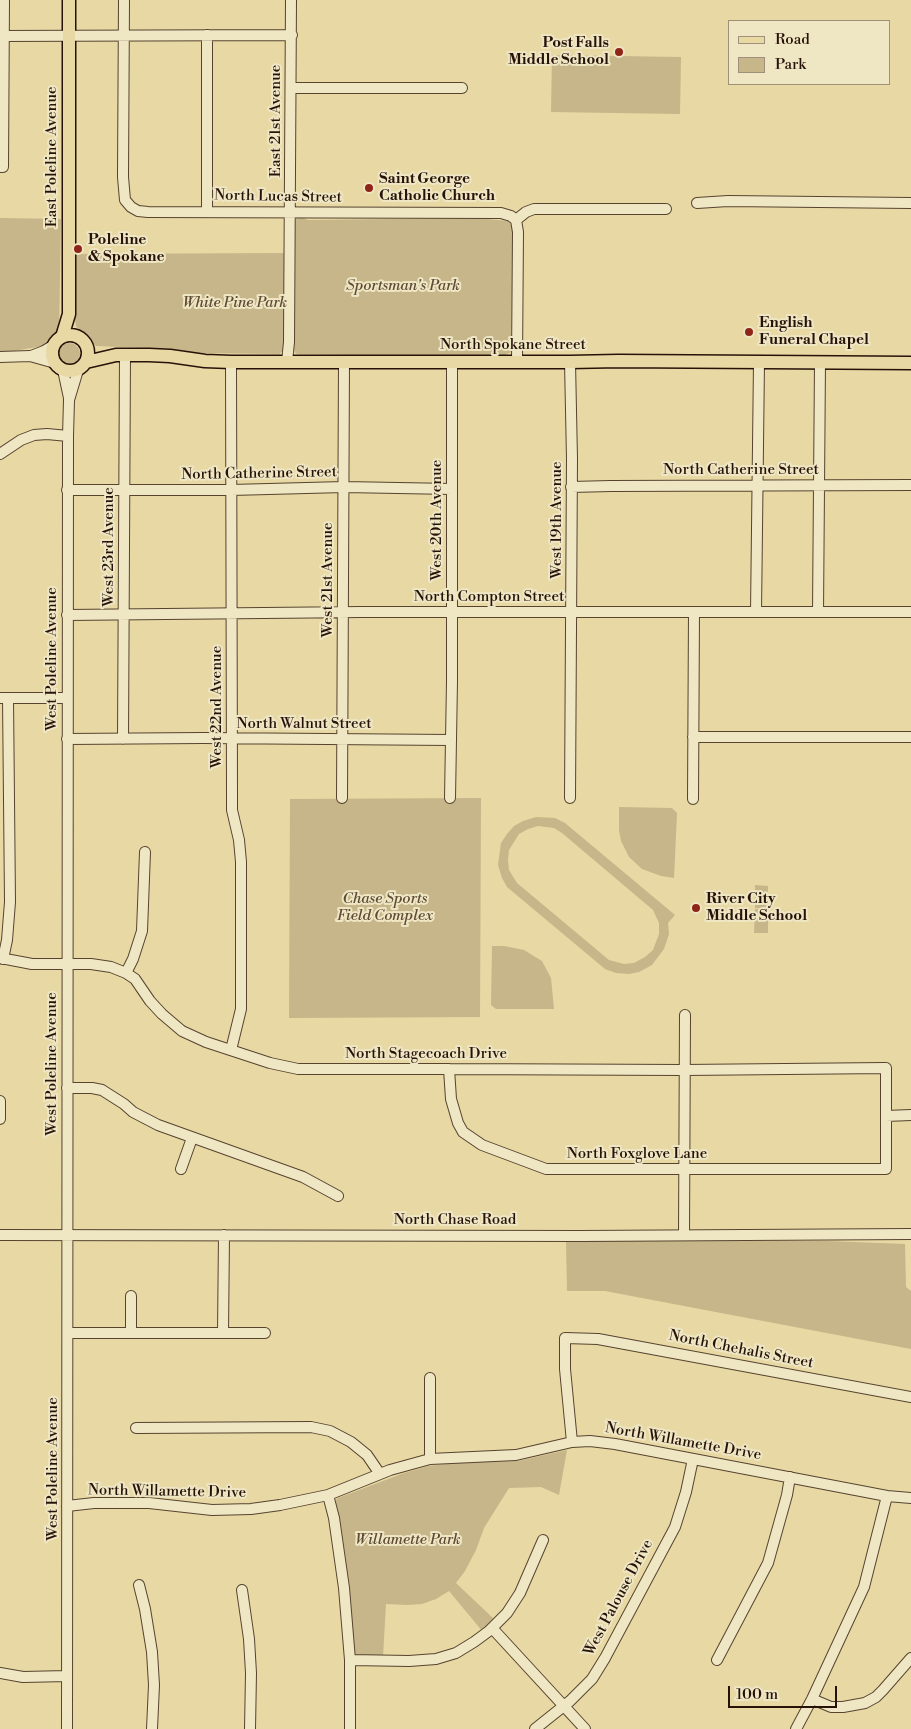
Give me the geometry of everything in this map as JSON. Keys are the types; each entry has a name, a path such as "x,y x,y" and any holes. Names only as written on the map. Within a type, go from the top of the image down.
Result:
{"main road":[{"name":"East Poleline Avenue","path":"69,0 69,314 71,323 84,342"},
{"name":"East Poleline Avenue","path":"58,341 69,314"},
{"path":"68,335 84,342 88,354 82,366 68,371 59,367 52,354 58,341 68,335"},
{"name":"North Spokane Street","path":"84,342 120,355"},
{"name":"North Spokane Street","path":"82,366 120,355 170,356 205,361 231,362 618,361 911,363"}],"street":[{"path":"2,167 2,36 4,0"},
{"path":"124,0 124,36"},
{"name":"East 21st Avenue","path":"287,362 289,342 292,88 291,0"},
{"path":"207,35 207,212"},
{"path":"2,36 292,35"},
{"name":"North Lucas Street","path":"124,36 124,193 129,205 142,212 501,213 511,216 516,220"},
{"path":"292,88 462,88"},
{"path":"697,203 728,201 911,203"},
{"path":"517,362 518,232 516,220 526,212 534,209 666,209"},
{"path":"0,357 30,356 44,351 58,341"},
{"name":"West 23rd Avenue","path":"120,355 124,490 123,739"},
{"path":"30,356 59,367"},
{"name":"West 22nd Avenue","path":"231,362 232,810 239,840 241,862 241,1009 231,1050"},
{"name":"West 21st Avenue","path":"342,798 344,362"},
{"name":"West 20th Avenue","path":"450,798 452,362"},
{"name":"West 19th Avenue","path":"570,362 572,611 570,798"},
{"path":"756,612 759,362"},
{"path":"818,612 820,362"},
{"name":"West Poleline Avenue","path":"69,400 82,366"},
{"name":"West Poleline Avenue","path":"59,367 69,400 67,490 66,964 68,1236 67,1729"},
{"path":"0,454 21,440 34,435 68,436"},
{"name":"North Catherine Street","path":"571,487 911,485"},
{"name":"North Catherine Street","path":"67,490 231,490 344,487 452,489"},
{"name":"North Compton Street","path":"67,615 232,612 911,612"},
{"path":"693,799 694,612"},
{"path":"1,959 7,940 10,902 4,698 67,698"},
{"path":"693,737 911,737"},
{"name":"North Walnut Street","path":"67,739 451,740"},
{"path":"126,973 133,959 142,931 145,852"},
{"name":"North Stagecoach Drive","path":"1,959 32,964 101,966 126,973 135,979 162,1014 182,1030 206,1042 270,1063 298,1069 684,1070 886,1068 886,1116"},
{"path":"684,1235 685,1015"},
{"name":"North Foxglove Lane","path":"449,1069 451,1099 458,1123 463,1132 482,1145 546,1169 886,1169 886,1116"},
{"path":"67,1088 102,1090 133,1112 158,1125 303,1177 338,1196"},
{"path":"0,1101 0,1119"},
{"path":"886,1116 911,1115"},
{"path":"181,1169 192,1138"},
{"name":"North Chase Road","path":"0,1235 911,1234"},
{"path":"224,1235 224,1332"},
{"path":"131,1296 131,1332"},
{"path":"68,1333 264,1333"},
{"name":"North Chehalis Street","path":"572,1442 565,1369 565,1338 598,1339 911,1398"},
{"path":"430,1378 430,1459"},
{"path":"136,1428 311,1428 330,1431 351,1442 367,1455 380,1474"},
{"name":"North Willamette Drive","path":"67,1506 94,1503 150,1503 212,1510 251,1509 328,1495 380,1474 430,1459 516,1455 572,1442 602,1442 887,1496 911,1498"},
{"name":"West Palouse Drive","path":"535,1729 564,1707 592,1679 674,1527 686,1492 693,1459"},
{"path":"718,1660 768,1563 787,1495 790,1477"},
{"path":"328,1495 334,1518 344,1588 350,1660 350,1729"},
{"path":"796,1729 864,1587 887,1496"},
{"path":"350,1660 409,1661 436,1659 456,1653 474,1642 507,1613 520,1593 543,1540"},
{"path":"138,1585 146,1609 152,1652 154,1685 152,1729"},
{"path":"242,1590 250,1656 250,1729"},
{"path":"492,1628 585,1729"},
{"path":"812,1699 832,1707 865,1703 876,1697 911,1658"},
{"path":"0,1673 23,1677 67,1676"}],"green space":[{"path":"552,55 681,57 680,114 551,112"},
{"name":"Sportsman's Park","path":"302,217 308,220 476,218 508,221 512,226 513,233 511,352 505,355 344,355 295,353 293,346 295,221 297,218"},
{"path":"0,218 61,219 59,332 56,337 43,346 8,352 0,357"},
{"name":"White Pine Park","path":"286,253 285,335 283,351 279,354 198,353 171,349 96,346 84,338 76,326 76,254"},
{"path":"69,343 77,346 80,354 77,362 69,365 61,362 58,354 61,346"},
{"name":"Chase Sports Field Complex","path":"481,798 480,1017 289,1018 290,799"},
{"path":"619,807 672,808 677,813 674,878 661,876 642,869 629,857 621,841"},
{"path":"536,817 555,818 565,823 675,915 668,923 669,934 664,949 652,965 639,972 629,974 616,973 605,969 507,887 498,865 501,843 514,826","holes":["538,826 554,828 653,910 659,923 659,934 653,950 645,957 634,963 624,964 609,960 517,883 509,870 508,860 509,850 519,834"]},
{"path":"755,885 768,886 768,909 755,908"},
{"path":"755,909 768,910 768,933 754,933"},
{"path":"492,946 524,950 542,961 551,978 554,1009 496,1009 491,1005"},
{"path":"566,1241 827,1241 905,1244 906,1287 911,1291 911,1349 605,1291 567,1291"},
{"name":"Willamette Park","path":"567,1450 559,1495 541,1487 509,1488 484,1528 476,1550 456,1583 495,1620 483,1632 449,1591 436,1599 422,1604 386,1604 383,1657 355,1656 341,1533 335,1505 335,1501 338,1498 404,1473 429,1466 459,1462 518,1461"}],"place":[{"name":"Post Falls Middle School","path":"619,52"},
{"name":"Saint George Catholic Church","path":"369,188"},
{"name":"Poleline & Spokane","path":"78,249"},
{"name":"English Funeral Chapel","path":"749,332"},
{"name":"River City Middle School","path":"696,908"}]}
